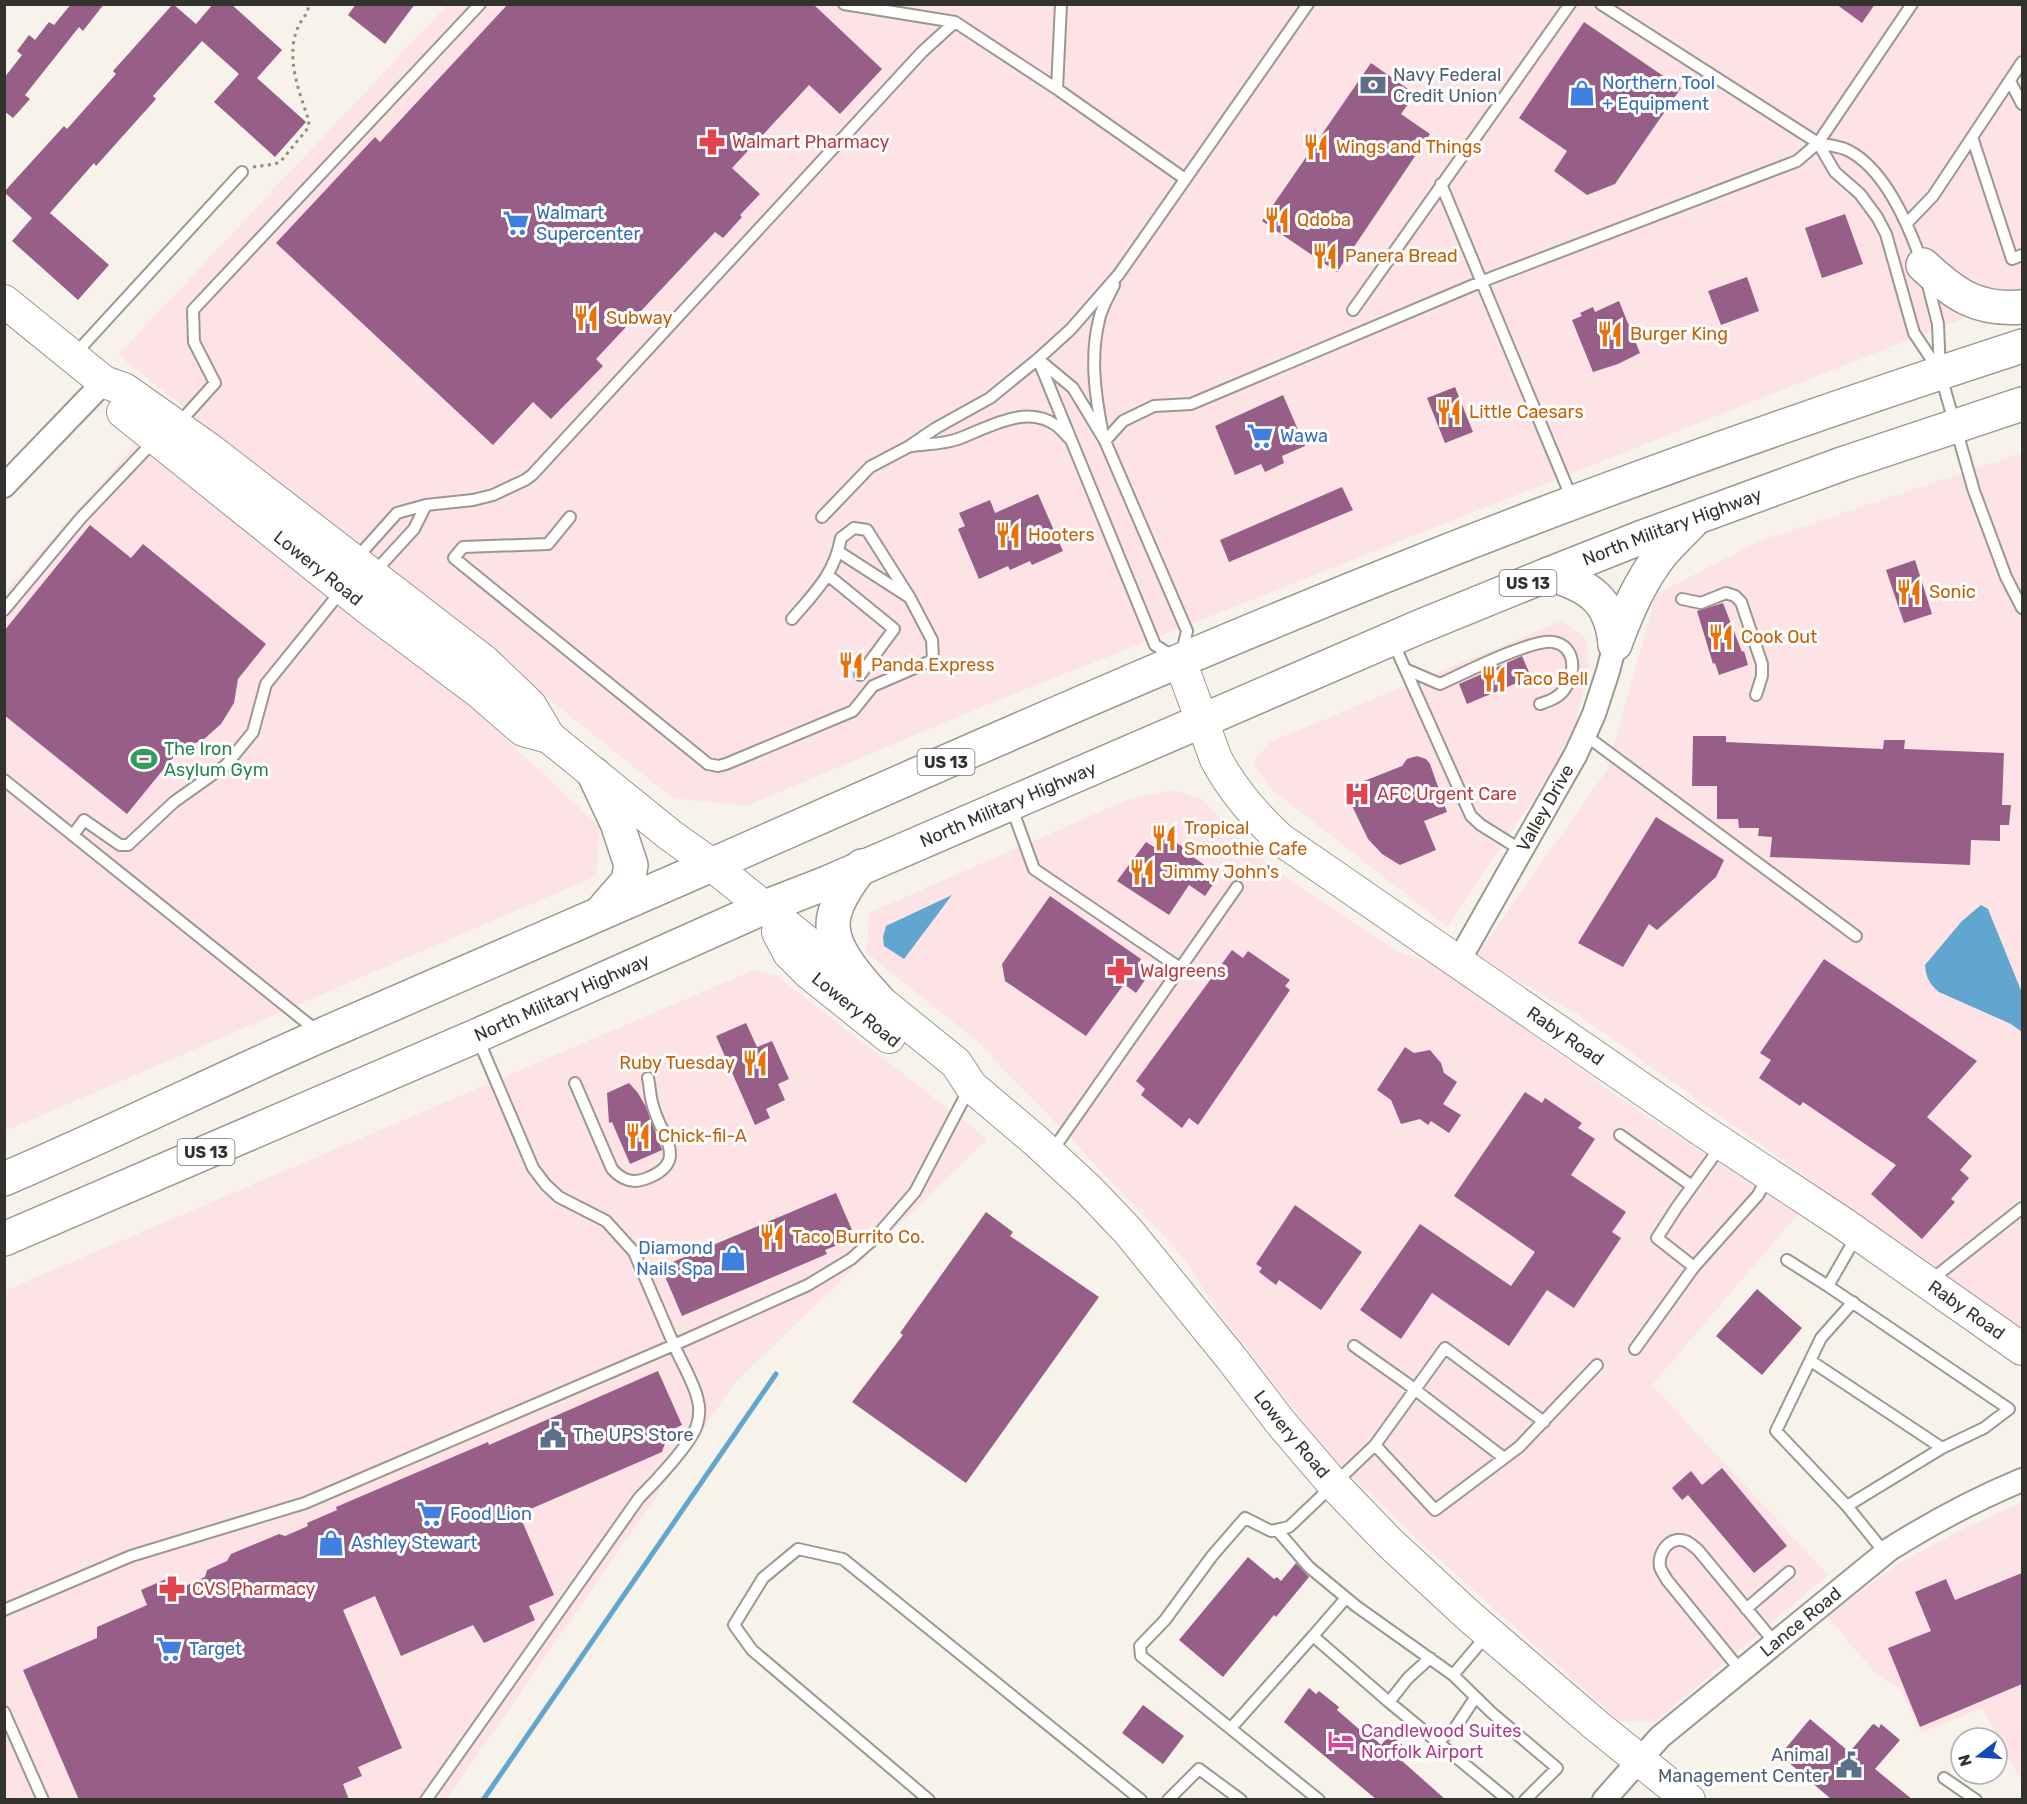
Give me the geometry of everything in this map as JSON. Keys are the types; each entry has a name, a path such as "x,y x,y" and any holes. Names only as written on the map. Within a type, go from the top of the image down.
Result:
{"main road":[{"path":"1923,265 1941,282 1969,301 1992,306 2022,307"},
{"path":"1940,373 1973,343 2022,318"},
{"name":"US 13","path":"4,1179 322,1035 802,824 1180,661 1394,572 1574,502 1798,421 2022,346"},
{"name":"North Military Highway","path":"4,1239 476,1036 765,907 829,882 861,866 1549,574 1842,464 2022,404"},
{"path":"1963,423 2022,412"},
{"path":"1615,644 1630,604 1642,582 1662,553 1697,517"},
{"path":"1549,574 1588,589 1598,598 1608,612 1615,644"},
{"path":"594,774 617,823 631,865 628,881 600,914"},
{"path":"861,866 846,886 832,924 835,939 853,972 879,1001"}],"street":[{"name":"Lowery Road","path":"4,301 104,382 114,405 166,432 356,575 412,643 479,692 524,730 549,737 670,835 765,907 956,1063 971,1086 1089,1190 1128,1232 1281,1423 1334,1485 1390,1543 1489,1633 1689,1800"},
{"path":"4,486 104,382"},
{"name":"Valley Drive","path":"1458,962 1576,754 1594,714 1615,644"},
{"name":"Raby Road","path":"1180,661 1223,773 1253,814 1280,840 1858,1234 2022,1349"},
{"name":"Lowery Road","path":"765,907 789,953 809,973 943,1079 971,1086"},
{"name":"Lance Road","path":"1604,1800 1638,1759 1660,1737 1885,1553 1928,1525 1978,1498 2022,1480"}],"lane":[{"path":"4,610 80,519 215,383 194,342 193,310 480,4"},
{"path":"1057,89 1061,4"},
{"path":"822,517 870,467 990,398 1071,329 1119,274 1308,4"},
{"path":"1353,310 1570,4"},
{"path":"1601,4 1818,143 1845,149 1864,162 1894,200 1907,224 1923,265 1938,324 1940,373"},
{"path":"1105,441 1123,421 1154,406 1191,404 1483,281 1797,161 1818,143 1912,4"},
{"path":"845,5 955,22 1057,89 1185,179"},
{"path":"73,835 84,820 120,845 128,845 174,802 226,765 253,732 266,684 356,575 363,551 397,513 426,505 473,500 493,495 532,475 922,52 955,22"},
{"path":"1907,224 1933,196 2022,62"},
{"path":"2010,81 2022,101"},
{"path":"1972,137 2012,259 2022,255"},
{"path":"1818,143 1834,172 1860,194 1886,234 1914,333 1940,373 1963,423 1974,491 2006,577 2022,608"},
{"path":"73,357 242,172"},
{"path":"1441,184 1574,502"},
{"path":"1105,441 1096,403 1094,348 1099,317 1119,274"},
{"path":"1038,359 1073,388 1105,441 1187,631 1180,661 1155,645 1038,359"},
{"path":"908,447 956,440 1003,421 1022,417 1040,418 1056,425 1074,443"},
{"path":"356,575 380,566 414,529 426,505"},
{"path":"570,516 548,544 463,548 454,558 708,764 718,766 726,764 853,711 873,686 933,660 932,640 910,598 867,531 854,528 841,538 839,552 829,576 792,619"},
{"path":"839,552 910,598"},
{"path":"829,576 894,629 860,675"},
{"path":"1682,599 1701,603 1726,593 1735,596 1741,602 1762,664 1762,676 1756,695"},
{"path":"1392,639 1472,816 1481,825 1521,850"},
{"path":"1405,669 1440,684 1528,646 1554,642 1567,649 1574,662 1572,675 1565,690 1557,697 1540,704"},
{"path":"1585,735 1856,936"},
{"path":"4,780 322,1035"},
{"path":"1010,803 1034,869 1180,968"},
{"path":"1050,1154 1237,887"},
{"path":"426,1800 639,1498 656,1481 697,1425 699,1412 698,1400 634,1252 606,1221 559,1197 533,1168 476,1036"},
{"path":"575,1083 612,1169 619,1177 634,1181 643,1180 660,1172 669,1163 670,1149 653,1107 648,1078"},
{"path":"4,1610 131,1556 305,1503 808,1285 843,1264 875,1238 915,1192 971,1086"},
{"path":"1620,1135 1692,1186"},
{"path":"1694,1267 1657,1238 1723,1144"},
{"path":"1635,1349 1694,1267 1758,1195 1769,1174"},
{"path":"1926,1283 2022,1208"},
{"path":"1828,1286 1858,1234"},
{"path":"1787,1260 1853,1302 2009,1409 1984,1428 1942,1448 1847,1506"},
{"path":"1853,1302 1821,1338 1776,1431 1847,1506 1885,1553"},
{"path":"1354,1346 1416,1390 1504,1458"},
{"path":"1320,1800 1141,1656 1140,1646 1165,1620 1212,1556 1245,1518 1271,1531 1288,1527 1375,1445 1445,1348 1544,1422"},
{"path":"1810,1361 1942,1448"},
{"path":"1375,1445 1434,1510 1518,1447 1597,1365"},
{"path":"1277,1530 1309,1567 1346,1598 1453,1675 1475,1698 1557,1768 1526,1800"},
{"path":"1741,1671 1667,1580 1660,1566 1661,1554 1666,1545 1677,1540 1688,1542 1698,1550 1775,1643"},
{"path":"929,1800 752,1650 734,1625 763,1578 798,1549 843,1559 1141,1800"},
{"path":"1746,1609 1789,1572"},
{"path":"1232,1728 1346,1598"},
{"path":"1453,1675 1489,1633"},
{"path":"1313,1636 1508,1800"},
{"path":"1389,1702 1408,1678 1430,1658"},
{"path":"1437,1742 1455,1728 1475,1698"},
{"path":"4,1712 43,1800"},
{"path":"1168,1800 1199,1770 1241,1800"},
{"path":"1944,1778 1976,1800"}],"path":[{"path":"242,172 281,161 308,128 309,121 293,65 293,38 299,22 308,12 308,4"}],"shaded area":[{"path":"447,5 2022,5 2022,295 991,703 746,806 673,798 118,355"},
{"path":"139,441 465,701 600,827 596,876 5,1131 5,592"},
{"path":"2022,453 2022,1331 1576,1013 1475,957 1607,770 1656,594 1762,540"},
{"path":"1562,621 1587,640 1589,669 1570,744 1448,927 1271,789 1253,763 1270,742"},
{"path":"1175,790 1201,799 1269,866 1396,950 1440,967 1628,1104 1798,1214 1652,1385 1828,1575 1655,1722 1619,1721 1430,1551 1330,1456 1219,1313 1180,1253 977,1041 867,953 869,913 1132,798"},
{"path":"754,970 777,976 987,1139 734,1384 447,1799 5,1799 4,1291"},
{"path":"2022,1502 2022,1782 2009,1758 2009,1726 1992,1726 1982,1708 1921,1733 1900,1688 1876,1674 1827,1616 1898,1564 1961,1530"}],"water":[{"path":"952,895 904,959 884,946 883,937 886,926"},
{"path":"1981,905 1988,909 2022,993 2022,1032 2011,1024 1939,992 1927,977 1925,965 1962,921"}],"building":[{"path":"71,4 104,4 83,31 79,27 25,95 30,99 13,118 4,111 4,78 22,55 17,51 29,35 35,40 49,22 54,25"},
{"path":"173,4 196,24 213,4 231,4 282,50 257,78 306,122 275,157 214,102 239,74 202,41 153,96 156,99 96,166 94,163 50,213 109,265 78,300 12,241 32,218 4,192 64,126 67,129 116,74 113,71"},
{"path":"356,4 415,4 385,44 348,15"},
{"name":"Walmart Supercenter","path":"508,4 813,4 882,69 840,114 809,85 732,168 760,194 740,215 742,217 723,238 715,232 596,359 603,366 551,419 533,402 493,445 276,243 375,137 380,142"},
{"path":"1836,4 1875,4 1862,23"},
{"path":"1584,22 1681,88 1615,184 1587,195 1554,171 1567,151 1519,118"},
{"path":"1371,63 1415,94 1401,114 1430,134 1337,272 1262,221"},
{"path":"1845,214 1863,264 1822,278 1805,228"},
{"path":"1747,277 1759,311 1721,325 1708,291"},
{"path":"1619,301 1640,353 1618,364 1593,372 1572,320 1582,316 1580,313 1593,307 1595,312"},
{"name":"Little Caesars","path":"1455,387 1473,432 1445,443 1427,398"},
{"name":"Wawa","path":"1283,395 1305,446 1282,456 1284,463 1265,472 1261,464 1235,475 1215,426"},
{"name":"Wawa","path":"1342,487 1353,510 1229,562 1220,540"},
{"name":"Hooters","path":"1038,494 1063,551 1032,565 1030,561 1010,570 1008,566 979,579 958,529 965,526 959,513 990,500 995,513"},
{"path":"90,525 131,558 143,544 266,644 238,679 234,703 221,724 203,740 180,749 127,814 4,715 4,631"},
{"name":"Sonic","path":"1915,560 1932,614 1904,623 1886,570"},
{"name":"Cook Out","path":"1723,603 1748,665 1719,675 1715,663 1713,664 1697,611"},
{"name":"Taco Bell","path":"1522,656 1531,677 1467,704 1459,684"},
{"path":"1693,736 1726,736 1726,742 1883,749 1884,740 1905,740 1904,749 2004,753 2002,805 2011,805 2009,825 2000,825 2000,841 1971,840 1970,865 1770,857 1772,837 1758,836 1759,828 1739,828 1738,819 1717,819 1717,786 1692,786"},
{"path":"1417,756 1426,759 1430,764 1447,812 1424,821 1436,850 1400,865 1382,854 1368,839 1344,789 1402,766 1407,759"},
{"path":"1656,817 1724,860 1716,877 1657,930 1649,924 1623,967 1578,943"},
{"path":"1163,834 1192,853 1190,855 1218,877 1205,896 1189,885 1169,915 1117,881 1146,842 1154,847"},
{"name":"Walgreens","path":"1050,896 1141,959 1138,965 1149,974 1136,993 1124,984 1086,1036 1005,981 1002,964"},
{"path":"1232,950 1243,958 1248,951 1290,980 1285,986 1290,990 1198,1125 1189,1118 1182,1128 1141,1095 1145,1089 1136,1081"},
{"path":"1824,959 1977,1061 1927,1117 1972,1156 1960,1170 1969,1178 1951,1199 1955,1202 1922,1239 1871,1194 1896,1165 1803,1102 1800,1106 1759,1078 1771,1060 1760,1053"},
{"name":"Ruby Tuesday","path":"746,1023 757,1047 772,1041 789,1079 778,1084 785,1100 766,1109 770,1118 755,1125 716,1036"},
{"path":"1405,1047 1414,1053 1430,1050 1441,1063 1444,1073 1457,1082 1443,1104 1461,1115 1449,1133 1431,1121 1428,1125 1420,1119 1401,1124 1391,1100 1377,1090"},
{"name":"Chick-fil-A","path":"629,1083 646,1107 662,1150 630,1164 612,1122 609,1123 607,1093"},
{"path":"1525,1092 1542,1103 1545,1098 1582,1123 1578,1128 1595,1139 1571,1175 1626,1212 1612,1232 1621,1238 1574,1308 1547,1290 1509,1346 1432,1293 1401,1339 1360,1310 1420,1224 1511,1286 1535,1252 1454,1196"},
{"path":"836,1193 852,1230 837,1236 840,1244 825,1250 827,1254 682,1316 661,1267"},
{"path":"1295,1205 1362,1252 1321,1310 1279,1280 1276,1285 1259,1272 1262,1268 1256,1264"},
{"path":"986,1212 1013,1232 1010,1236 1099,1297 966,1483 852,1402 903,1335 900,1333"},
{"path":"1757,1289 1802,1328 1762,1375 1716,1336"},
{"path":"658,1371 682,1425 669,1431 662,1452 519,1514 554,1595 529,1606 535,1620 484,1643 473,1625 401,1656 375,1596 343,1610 402,1748 358,1767 362,1776 343,1784 349,1800 79,1800 23,1670 97,1638 97,1627 147,1605 141,1590 173,1576 179,1589 205,1577 207,1570 227,1561 231,1554 279,1534 285,1536 337,1510 336,1507 488,1442 489,1445"},
{"path":"1722,1468 1787,1546 1754,1573 1688,1495 1682,1500 1672,1488 1691,1471 1702,1485"},
{"path":"1248,1557 1274,1579 1277,1577 1281,1581 1296,1563 1309,1577 1223,1677 1179,1640"},
{"path":"2022,1573 2022,1684 1920,1727 1888,1648 1931,1631 1915,1592 1946,1579 1955,1600"},
{"name":"Candlewood Suites Norfolk Airport","path":"1309,1688 1316,1694 1319,1691 1339,1707 1337,1710 1381,1745 1390,1735 1410,1751 1401,1760 1446,1800 1377,1800 1284,1722"},
{"path":"1143,1705 1184,1736 1163,1764 1122,1733"},
{"path":"1810,1719 1847,1750 1848,1754 1872,1725 1879,1728 1881,1724 1900,1740 1875,1769 1913,1800 1832,1800 1780,1755"}],"waterway":[{"path":"483,1800 776,1374"}],"place":[{"name":"Navy Federal Credit Union","path":"1373,85"},
{"name":"Northern Tool + Equipment","path":"1582,93"},
{"name":"Walmart Pharmacy","path":"712,142"},
{"name":"Wings and Things","path":"1316,147"},
{"name":"Qdoba","path":"1277,220"},
{"name":"Walmart Supercenter","path":"516,223"},
{"name":"Panera Bread","path":"1325,256"},
{"name":"Subway","path":"586,318"},
{"name":"Burger King","path":"1610,334"},
{"name":"Little Caesars","path":"1449,412"},
{"name":"Wawa","path":"1260,436"},
{"name":"Hooters","path":"1008,535"},
{"name":"Sonic","path":"1909,592"},
{"name":"Cook Out","path":"1721,637"},
{"name":"Panda Express","path":"851,665"},
{"name":"Taco Bell","path":"1494,679"},
{"name":"The Iron Asylum Gym","path":"144,759"},
{"name":"AFC Urgent Care","path":"1357,794"},
{"name":"Tropical Smoothie Cafe","path":"1164,838"},
{"name":"Jimmy John's","path":"1142,872"},
{"name":"Walgreens","path":"1120,971"},
{"name":"Ruby Tuesday","path":"755,1063"},
{"name":"Chick-fil-A","path":"638,1136"},
{"name":"Taco Burrito Co.","path":"772,1237"},
{"name":"Diamond Nails Spa","path":"733,1258"},
{"name":"The UPS Store","path":"553,1435"},
{"name":"Food Lion","path":"430,1514"},
{"name":"Ashley Stewart","path":"331,1543"},
{"name":"CVS Pharmacy","path":"172,1589"},
{"name":"Target","path":"169,1649"},
{"name":"Candlewood Suites Norfolk Airport","path":"1341,1741"},
{"name":"Animal Management Center","path":"1849,1765"}]}
